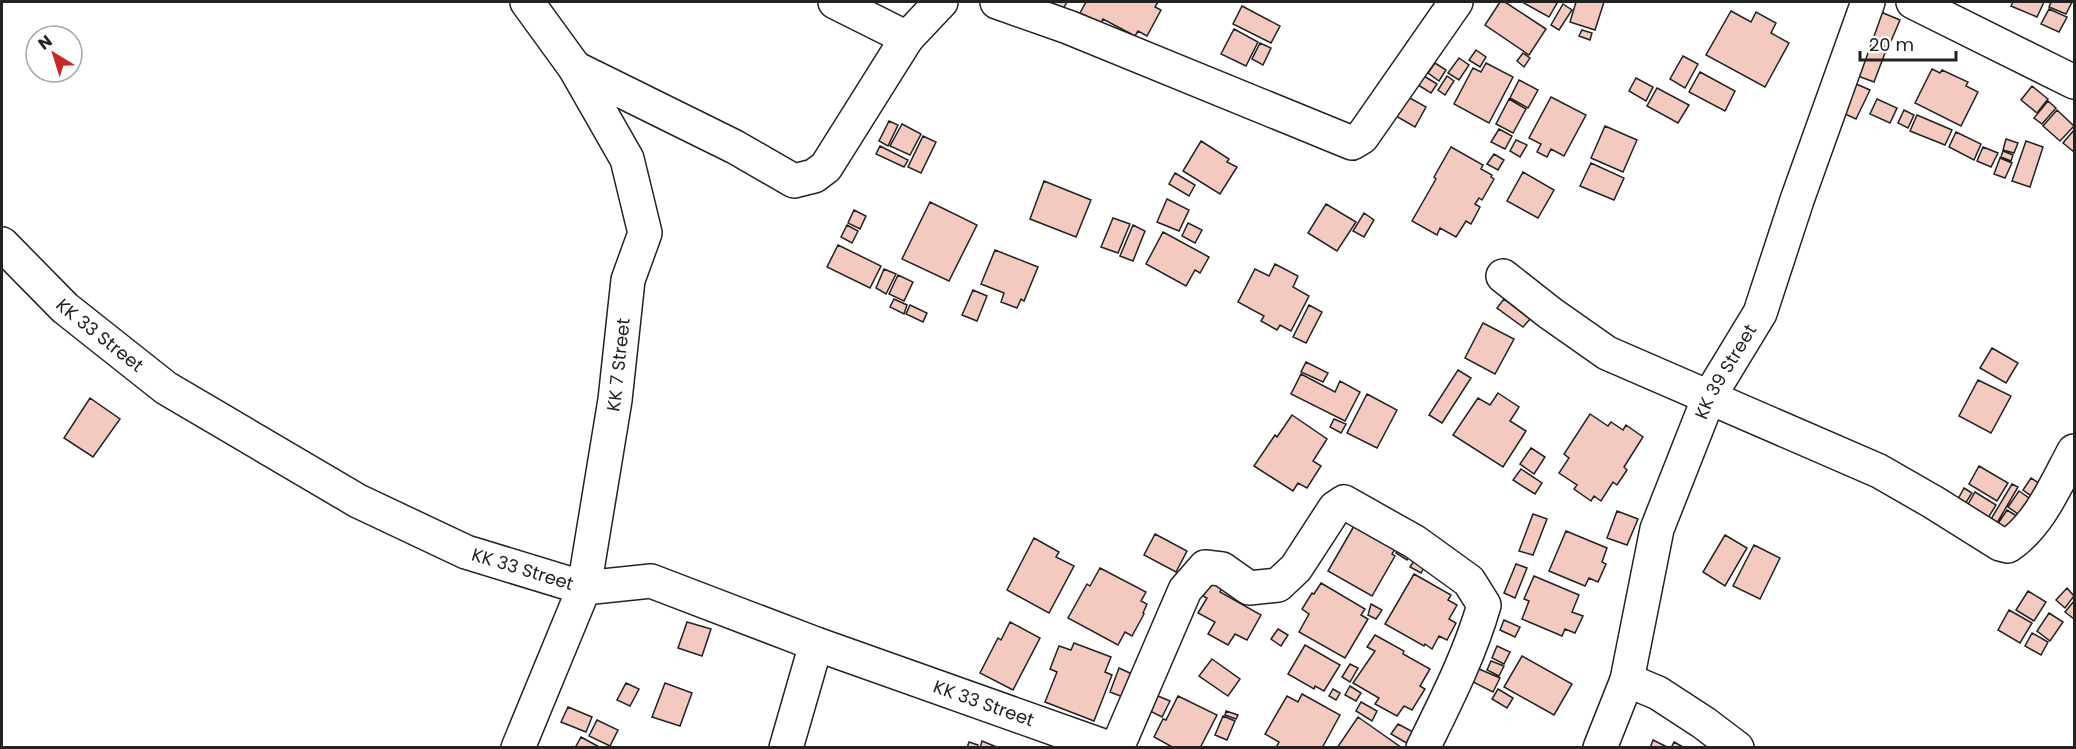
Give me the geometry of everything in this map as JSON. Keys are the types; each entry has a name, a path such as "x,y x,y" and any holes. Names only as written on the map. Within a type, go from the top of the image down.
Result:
{"street":[{"name":"KK 7 Street","path":"518,747 584,588 615,400 628,280 645,233 627,159 575,68 527,2"},
{"path":"835,2 908,38"},
{"path":"575,68 735,147 794,182 814,176 826,167 908,38 941,2"},
{"path":"997,2 1068,27 1352,143 1362,137 1456,2"},
{"name":"KK 39 Street","path":"1600,747 1627,680 1657,529 1710,397 1761,313 1797,200 1868,2"},
{"path":"1913,2 2074,82"},
{"name":"KK 33 Street","path":"2,244 65,308 166,388 358,501 466,552 584,588 651,581 816,644 1109,747"},
{"path":"1503,276 1607,353 1880,471 2000,544 2008,546 2020,538 2033,522 2074,451"},
{"path":"1117,747 1185,590 1206,567 1222,569 1249,588 1278,585 1296,568 1335,508 1344,502 1415,542 1469,581 1484,605 1478,626 1447,701 1424,747"},
{"path":"786,747 816,644"},
{"path":"1627,680 1658,693 1737,747"}],"building":[{"path":"1048,2 1067,2 1063,9"},
{"path":"1086,2 1158,2 1155,7 1161,10 1147,36 1138,31 1135,36 1103,19 1101,23 1080,13"},
{"path":"1500,2 1505,2 1546,29 1529,55 1485,25"},
{"path":"1522,2 1555,2 1557,3 1549,17"},
{"path":"1576,2 1604,2 1595,30 1570,22"},
{"path":"2013,2 2044,2 2037,17 2011,6"},
{"path":"2051,2 2072,2 2066,14 2049,7"},
{"path":"1563,4 1572,10 1559,30 1551,25"},
{"path":"1242,6 1280,26 1271,43 1233,24"},
{"path":"2049,9 2067,17 2059,32 2041,24"},
{"path":"1876,10 1900,20 1888,48 1865,38"},
{"path":"1731,11 1751,22 1756,12 1776,23 1771,33 1789,43 1765,87 1706,55"},
{"path":"1234,29 1258,42 1246,66 1221,54"},
{"path":"1582,30 1592,33 1590,40 1579,36"},
{"path":"1260,43 1271,48 1263,65 1252,59"},
{"path":"1862,44 1885,53 1874,82 1850,73"},
{"path":"1476,50 1486,57 1480,67 1469,60"},
{"path":"1523,53 1530,58 1524,67 1517,61"},
{"path":"1683,56 1698,64 1685,88 1670,79"},
{"path":"1459,58 1469,65 1459,80 1448,73"},
{"path":"1435,63 1446,70 1439,81 1428,73"},
{"path":"1486,63 1513,77 1489,123 1454,104 1473,68 1481,72"},
{"path":"1932,69 1940,73 1942,70 1968,82 1966,86 1978,92 1961,126 1915,103"},
{"path":"1700,72 1735,91 1725,111 1689,92"},
{"path":"1424,76 1437,84 1431,93 1418,85"},
{"path":"1447,76 1454,81 1445,95 1438,90"},
{"path":"1636,78 1653,87 1646,101 1629,91"},
{"path":"1519,80 1538,90 1528,108 1510,98"},
{"path":"1847,80 1870,90 1856,119 1834,109"},
{"path":"2032,86 2048,99 2037,113 2021,100"},
{"path":"1657,88 1689,105 1678,123 1647,106"},
{"path":"1401,93 1426,107 1415,127 1389,112"},
{"path":"1551,97 1586,115 1564,156 1551,149 1547,157 1537,152 1541,144 1529,138"},
{"path":"1509,99 1526,109 1513,133 1496,124"},
{"path":"1877,99 1897,108 1890,123 1870,114"},
{"path":"2048,101 2056,108 2042,124 2034,118"},
{"path":"1904,110 1914,115 1908,128 1898,123"},
{"path":"2057,110 2074,126 2060,141 2043,126"},
{"path":"1917,115 1952,130 1945,145 1910,131"},
{"path":"889,121 898,125 888,146 879,141"},
{"path":"902,124 921,134 910,155 890,146"},
{"path":"1605,126 1637,140 1623,172 1591,158"},
{"path":"1499,129 1512,136 1505,149 1491,142"},
{"path":"2074,130 2074,152 2063,143"},
{"path":"1956,132 1981,144 1974,160 1949,147"},
{"path":"923,136 936,142 921,173 908,167"},
{"path":"2006,139 2018,143 2014,153 2003,150"},
{"path":"1516,140 1527,145 1520,157 1510,151"},
{"path":"1201,141 1229,159 1227,162 1237,167 1220,194 1183,171"},
{"path":"2026,141 2043,147 2030,187 2012,181"},
{"path":"880,146 908,160 904,167 876,154"},
{"path":"1451,147 1483,165 1481,169 1492,175 1494,179 1482,200 1479,198 1475,204 1480,207 1471,224 1466,221 1456,237 1440,228 1437,235 1412,221"},
{"path":"1983,147 1998,153 1991,167 1977,161"},
{"path":"2003,151 2013,155 2011,161 2001,157"},
{"path":"1494,154 1504,160 1498,170 1487,164"},
{"path":"2000,158 2012,163 2005,178 1994,174"},
{"path":"1591,163 1624,178 1614,200 1580,186"},
{"path":"1523,172 1554,190 1538,218 1507,201"},
{"path":"1175,173 1195,185 1189,196 1169,184"},
{"path":"1044,181 1091,200 1076,237 1030,219"},
{"path":"1167,199 1189,210 1179,231 1157,222"},
{"path":"930,202 977,225 949,281 902,259"},
{"path":"1326,204 1356,222 1337,251 1308,233"},
{"path":"854,210 866,216 860,229 848,223"},
{"path":"1364,213 1374,220 1364,237 1353,231"},
{"path":"1113,218 1130,224 1118,253 1101,247"},
{"path":"1188,223 1202,230 1195,243 1182,236"},
{"path":"847,225 858,231 852,243 841,237"},
{"path":"1133,225 1145,231 1133,261 1120,256"},
{"path":"1163,232 1209,257 1200,273 1195,270 1186,286 1146,264"},
{"path":"838,245 881,266 870,288 827,267"},
{"path":"995,250 1038,267 1024,301 1021,299 1017,308 1001,302 1004,293 981,284"},
{"path":"1275,264 1298,276 1293,287 1309,296 1291,331 1280,325 1277,330 1261,321 1264,316 1238,302 1255,269 1269,276"},
{"path":"884,269 896,274 886,294 876,288"},
{"path":"898,275 913,282 904,301 889,294"},
{"path":"973,290 987,296 977,321 962,315"},
{"path":"894,299 907,305 904,314 890,307"},
{"path":"1504,299 1530,319 1523,327 1497,308"},
{"path":"910,305 927,313 923,322 906,314"},
{"path":"1309,305 1322,312 1306,343 1293,337"},
{"path":"1483,323 1514,339 1495,374 1465,358"},
{"path":"1992,348 2018,363 2006,383 1980,368"},
{"path":"1306,362 1328,373 1323,382 1301,372"},
{"path":"1458,370 1471,378 1442,423 1429,415"},
{"path":"1301,374 1335,392 1340,381 1360,392 1345,421 1291,394"},
{"path":"1978,380 2011,396 1991,433 1959,416"},
{"path":"1498,393 1519,407 1510,421 1526,431 1503,467 1453,435 1478,398 1490,405"},
{"path":"1367,394 1397,410 1377,448 1347,433"},
{"path":"90,398 120,419 93,457 64,438"},
{"path":"1590,414 1608,426 1611,422 1623,430 1626,425 1643,437 1624,467 1627,470 1617,485 1613,482 1601,501 1594,496 1591,501 1574,489 1577,485 1559,473 1569,458 1564,454"},
{"path":"1292,415 1327,439 1313,461 1321,466 1307,488 1298,483 1293,491 1254,466"},
{"path":"1334,419 1346,424 1341,433 1330,427"},
{"path":"1531,448 1545,457 1534,474 1520,464"},
{"path":"1979,466 2008,483 1997,501 1969,484"},
{"path":"1521,469 1542,483 1535,494 1513,480"},
{"path":"2031,478 2045,487 2037,500 2023,490"},
{"path":"2012,484 2018,487 1997,523 1991,519"},
{"path":"1964,488 1972,493 1965,504 1958,499"},
{"path":"2019,491 2032,500 2021,516 2008,507"},
{"path":"1975,492 1996,505 1988,518 1967,506"},
{"path":"2007,510 2020,518 2010,533 1997,525"},
{"path":"1617,511 1638,519 1627,545 1607,538"},
{"path":"1533,514 1547,519 1533,555 1519,551"},
{"path":"1354,526 1395,549 1392,554 1395,556 1372,596 1328,571"},
{"path":"1566,531 1607,548 1602,562 1606,564 1598,582 1589,578 1585,586 1549,571"},
{"path":"1155,534 1187,551 1176,572 1144,555"},
{"path":"1725,535 1747,548 1725,586 1703,572"},
{"path":"1034,538 1059,552 1056,557 1074,566 1049,613 1007,590"},
{"path":"1402,543 1413,550 1407,560 1396,553"},
{"path":"1754,545 1780,558 1760,599 1733,586"},
{"path":"1417,556 1427,562 1421,573 1410,567"},
{"path":"1516,564 1527,568 1515,598 1504,593"},
{"path":"1100,568 1146,592 1141,601 1147,604 1144,614 1132,636 1125,632 1118,645 1068,618 1087,584 1090,586"},
{"path":"1414,574 1451,595 1448,600 1457,605 1449,619 1456,623 1447,640 1439,636 1432,649 1385,624"},
{"path":"1534,576 1579,595 1572,612 1583,616 1575,633 1565,629 1562,636 1522,619 1529,601 1524,599"},
{"path":"1212,581 1222,587 1220,592 1261,615 1247,640 1235,634 1228,645 1208,634 1215,622 1198,613 1207,598 1203,596"},
{"path":"1321,583 1365,609 1361,615 1368,619 1345,658 1299,632 1309,614 1302,609"},
{"path":"2067,588 2074,596 2065,608 2056,600"},
{"path":"2028,591 2046,602 2034,621 2016,610"},
{"path":"2074,601 2074,619 2065,612"},
{"path":"1371,604 1382,610 1376,619 1368,615"},
{"path":"2009,610 2032,623 2020,643 1998,630"},
{"path":"2049,613 2063,622 2050,641 2037,631"},
{"path":"1504,620 1520,627 1515,637 1500,630"},
{"path":"687,622 711,629 702,656 678,648"},
{"path":"1010,622 1040,638 1013,690 980,673 998,638 1001,640"},
{"path":"1278,629 1288,635 1281,646 1271,639"},
{"path":"2032,633 2048,642 2041,655 2025,646"},
{"path":"1375,635 1430,669 1420,686 1425,689 1412,710 1404,706 1397,716 1375,704 1379,698 1353,683 1375,651 1367,647"},
{"path":"1074,643 1111,657 1105,672 1112,675 1094,721 1045,702 1057,672 1050,669 1059,646 1071,650"},
{"path":"1305,645 1340,665 1324,691 1315,686 1314,689 1288,674"},
{"path":"1497,646 1510,652 1504,664 1492,658"},
{"path":"1522,656 1572,684 1554,715 1504,687"},
{"path":"1212,659 1240,679 1228,696 1199,676"},
{"path":"1491,661 1504,666 1499,676 1487,670"},
{"path":"1350,664 1358,668 1350,682 1342,677"},
{"path":"1119,668 1132,674 1123,697 1110,692"},
{"path":"1479,669 1500,678 1493,692 1473,682"},
{"path":"626,683 639,689 630,706 617,700"},
{"path":"665,683 692,693 680,726 652,717"},
{"path":"1350,686 1361,693 1356,701 1345,695"},
{"path":"1333,689 1340,693 1336,700 1329,696"},
{"path":"1498,689 1513,698 1507,708 1492,699"},
{"path":"1302,694 1340,715 1322,748 1276,748 1279,742 1265,734 1287,696 1298,702"},
{"path":"1158,696 1170,701 1162,717 1150,711"},
{"path":"1178,696 1217,715 1200,748 1174,748 1154,737"},
{"path":"1361,702 1377,711 1372,721 1356,711"},
{"path":"568,707 592,717 586,732 561,722"},
{"path":"1226,711 1238,715 1236,719 1225,715"},
{"path":"1223,716 1235,721 1227,740 1215,735"},
{"path":"1358,717 1402,748 1337,748"},
{"path":"597,720 618,730 610,746 589,736"},
{"path":"1398,724 1417,734 1410,745 1391,734"},
{"path":"581,737 601,748 575,748"},
{"path":"1653,740 1669,748 1650,748"},
{"path":"982,741 999,748 980,748"},
{"path":"969,742 978,745 977,748 967,748"},
{"path":"1674,742 1685,748 1671,748"}]}
